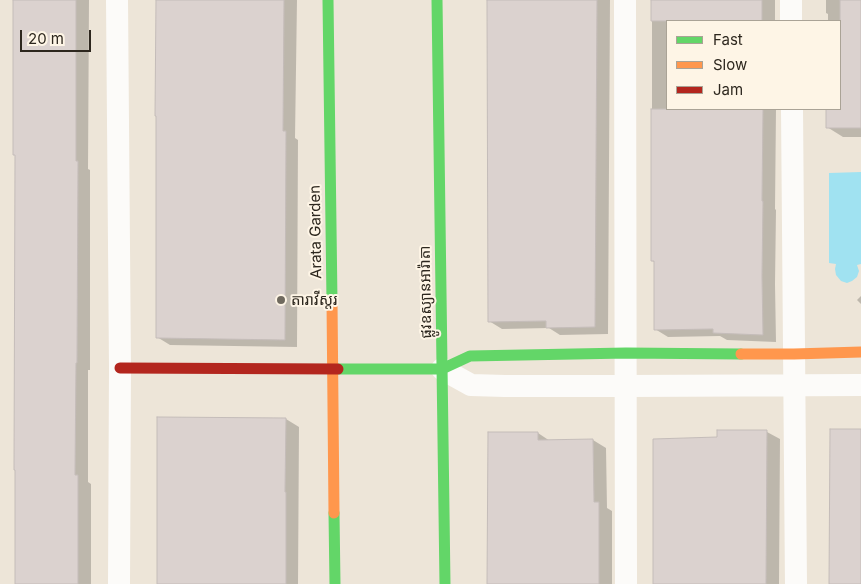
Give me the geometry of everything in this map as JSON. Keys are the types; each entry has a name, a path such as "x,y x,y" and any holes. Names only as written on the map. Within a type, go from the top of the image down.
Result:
{"street":[{"path":"117,0 120,368 118,584"},
{"name":"Arata Garden","path":"328,0 335,584"},
{"name":"ផ្លូវឧស្យានអារ៉ាតា","path":"437,0 445,584"},
{"path":"625,0 626,584"},
{"path":"791,0 792,20"},
{"path":"792,110 796,584"},
{"path":"120,368 442,369 470,356 861,352"},
{"path":"442,369 471,385 861,385"}],"water":[{"path":"861,172 861,264 857,265 859,271 857,277 847,283 841,281 836,275 836,264 829,263 829,173"}],"building":[{"path":"13,0 76,0 76,161 78,161 75,475 78,475 78,584 15,584"},
{"path":"156,0 284,0 283,131 286,131 285,340 156,338"},
{"path":"487,0 597,0 595,327 546,328 546,321 488,322"},
{"path":"651,0 762,0 762,20 651,21"},
{"path":"840,0 861,0 861,128 826,128 826,110 841,110"},
{"path":"651,109 763,110 763,335 713,333 713,329 654,330 654,261 651,261"},
{"path":"157,417 286,418 286,584 157,584"},
{"path":"830,429 861,429 861,584 829,584"},
{"path":"717,430 767,430 766,584 653,584 653,439 717,437"},
{"path":"488,432 538,432 538,440 593,439 594,502 599,502 599,584 487,584"}],"traffic: fast":[{"path":"328,0 332,301"},
{"path":"437,0 445,584"},
{"path":"338,369 442,369 470,356 626,353 741,354"},
{"path":"334,513 335,584"}],"traffic: slow":[{"path":"332,301 334,513"},
{"path":"741,354 861,352"}],"traffic: jam":[{"path":"120,368 338,369"}],"place":[{"name":"តារាវីស្តរ","path":"281,300"}]}
